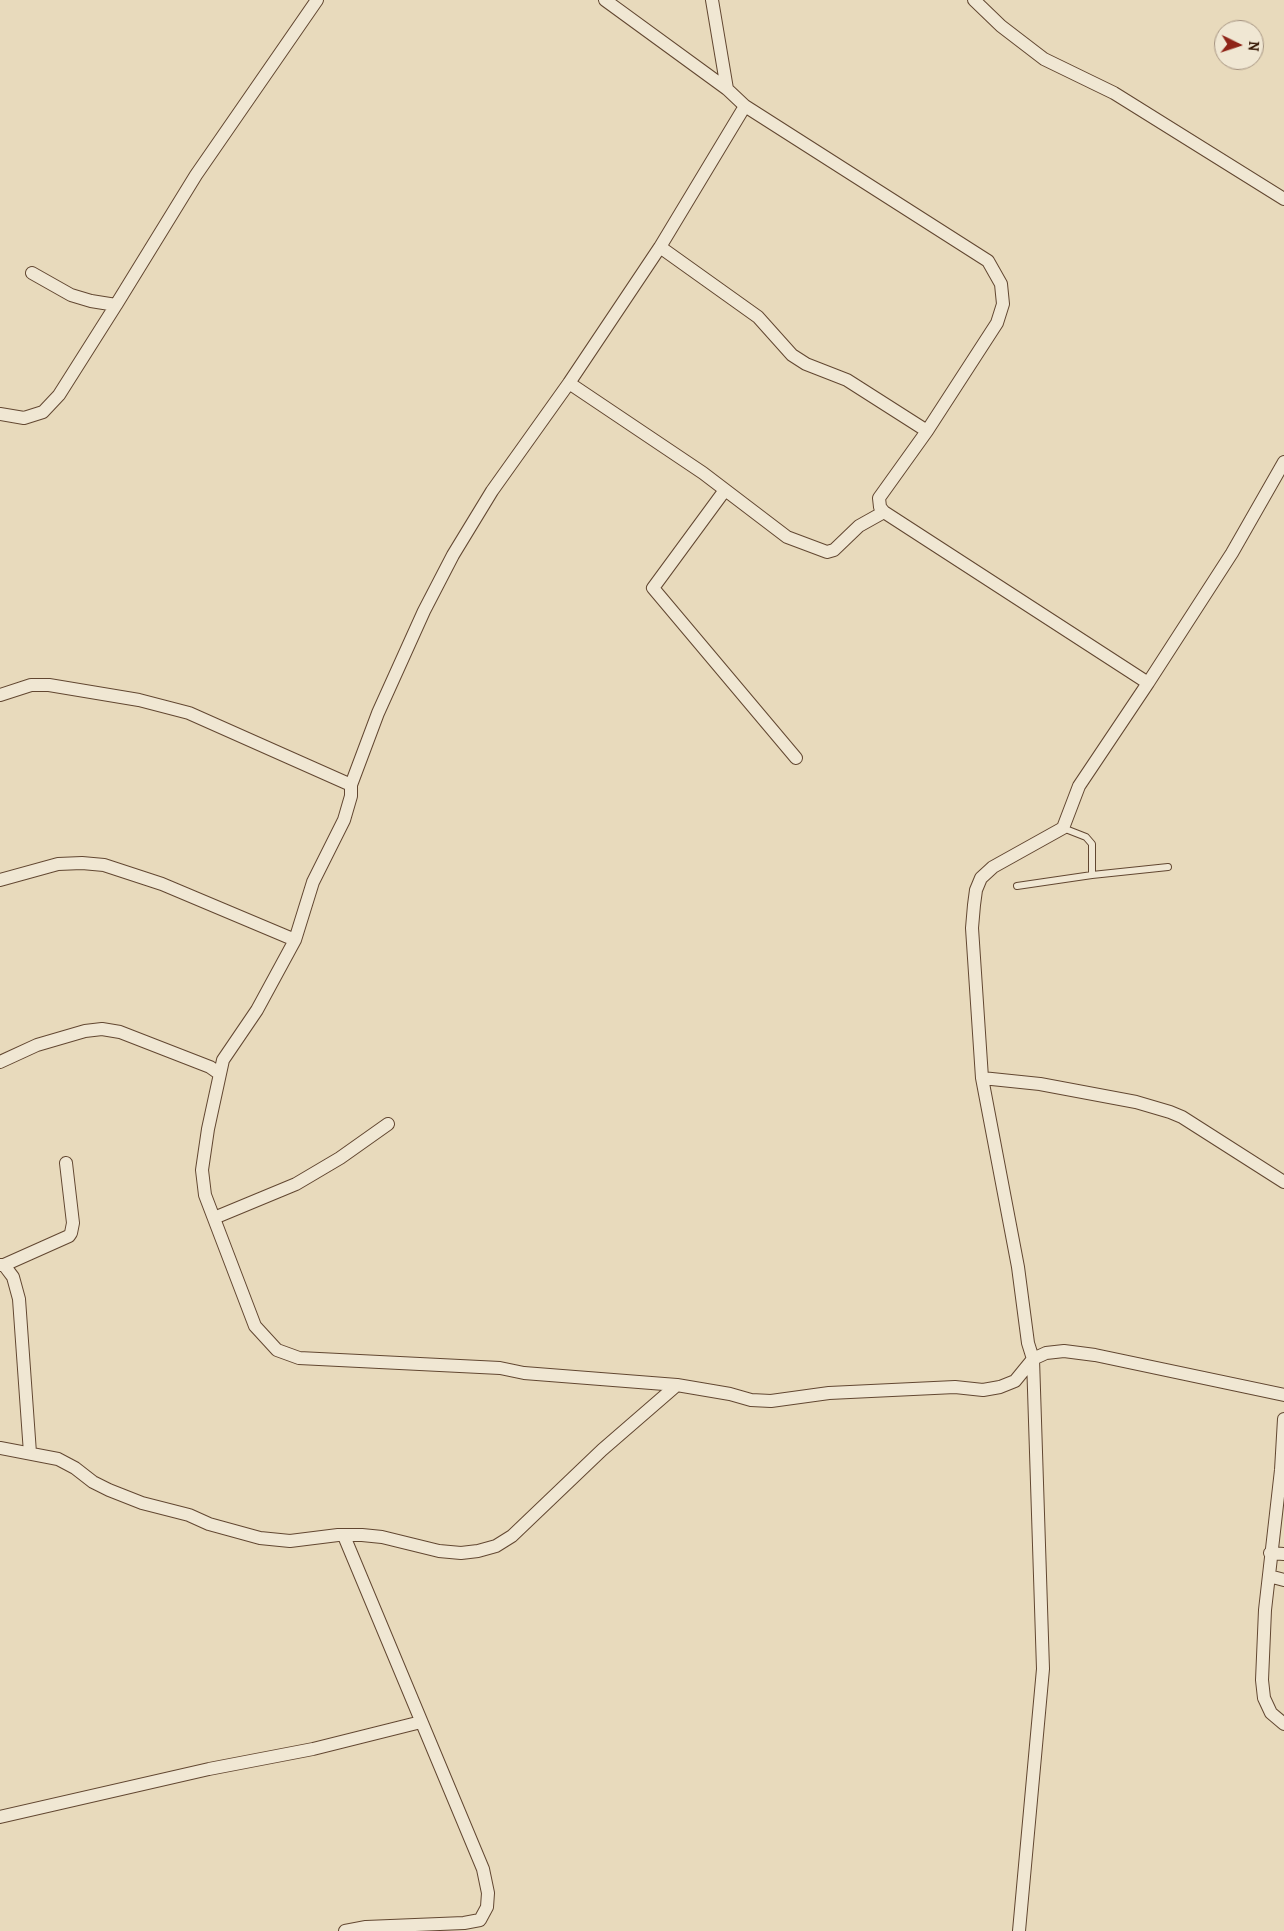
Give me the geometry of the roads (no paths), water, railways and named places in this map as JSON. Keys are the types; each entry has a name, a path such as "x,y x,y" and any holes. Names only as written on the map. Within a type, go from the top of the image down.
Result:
{"street":[{"path":"0,414 24,418 43,412 59,395 196,175 317,0"},
{"path":"605,0 727,89 745,106 988,261 1001,284 1003,304 998,323 927,431 879,498 880,507 884,512 1148,683"},
{"path":"712,0 727,89"},
{"path":"974,0 1002,26 1044,60 1114,93 1284,199"},
{"path":"745,106 660,246 568,383 492,491 453,556 424,611 378,713 351,785 351,796 344,820 313,882 295,940 257,1010 223,1060 202,1170 205,1195 255,1326 277,1350 299,1358 500,1368 524,1373 677,1386 730,1394 751,1400 771,1401 848,1392 954,1387 983,1390 1000,1387 1015,1381 1033,1359 1046,1353 1064,1351 1284,1395"},
{"path":"660,246 758,316 792,355 806,364 847,380 927,431"},
{"path":"32,273 71,295 91,302 116,305"},
{"path":"568,383 703,473 787,537 827,552 834,550 859,526 884,512"},
{"path":"1019,1931 1043,1669 1033,1359 1028,1343 1018,1267 987,1116 982,1078 972,928 976,890 982,878 993,867 1065,824 1079,786 1232,553 1284,462"},
{"path":"725,490 653,588 796,758"},
{"path":"0,695 30,685 49,684 139,700 189,713 351,785"},
{"path":"0,880 58,864 82,863 104,866 162,884 295,940"},
{"path":"0,1062 37,1045 85,1031 102,1029 120,1032 210,1067 220,1074"},
{"path":"982,1078 1040,1084 1136,1102 1170,1112 1182,1117 1284,1182"},
{"path":"214,1218 296,1184 340,1158 388,1124"},
{"path":"30,1453 19,1299 13,1277 2,1265 69,1236 71,1233 73,1223 66,1163"},
{"path":"0,1448 58,1459 75,1468 93,1482 142,1503 189,1515 209,1524 260,1538 290,1541 344,1536 372,1536 439,1551 461,1553 496,1546 512,1536 602,1450 677,1386"},
{"path":"1284,1420 1281,1470 1270,1553 1265,1610 1262,1680 1264,1698 1271,1713 1284,1724"},
{"path":"344,1536 483,1869 488,1893 487,1907 480,1920 464,1923 366,1927 345,1931"},
{"path":"1270,1553 1284,1554"},
{"path":"1269,1576 1284,1580"},
{"path":"0,1817 209,1769 313,1749 421,1722"}],"lane":[{"path":"1065,824 1086,837 1092,844 1092,875"},
{"path":"1017,886 1092,875 1168,867"}]}
